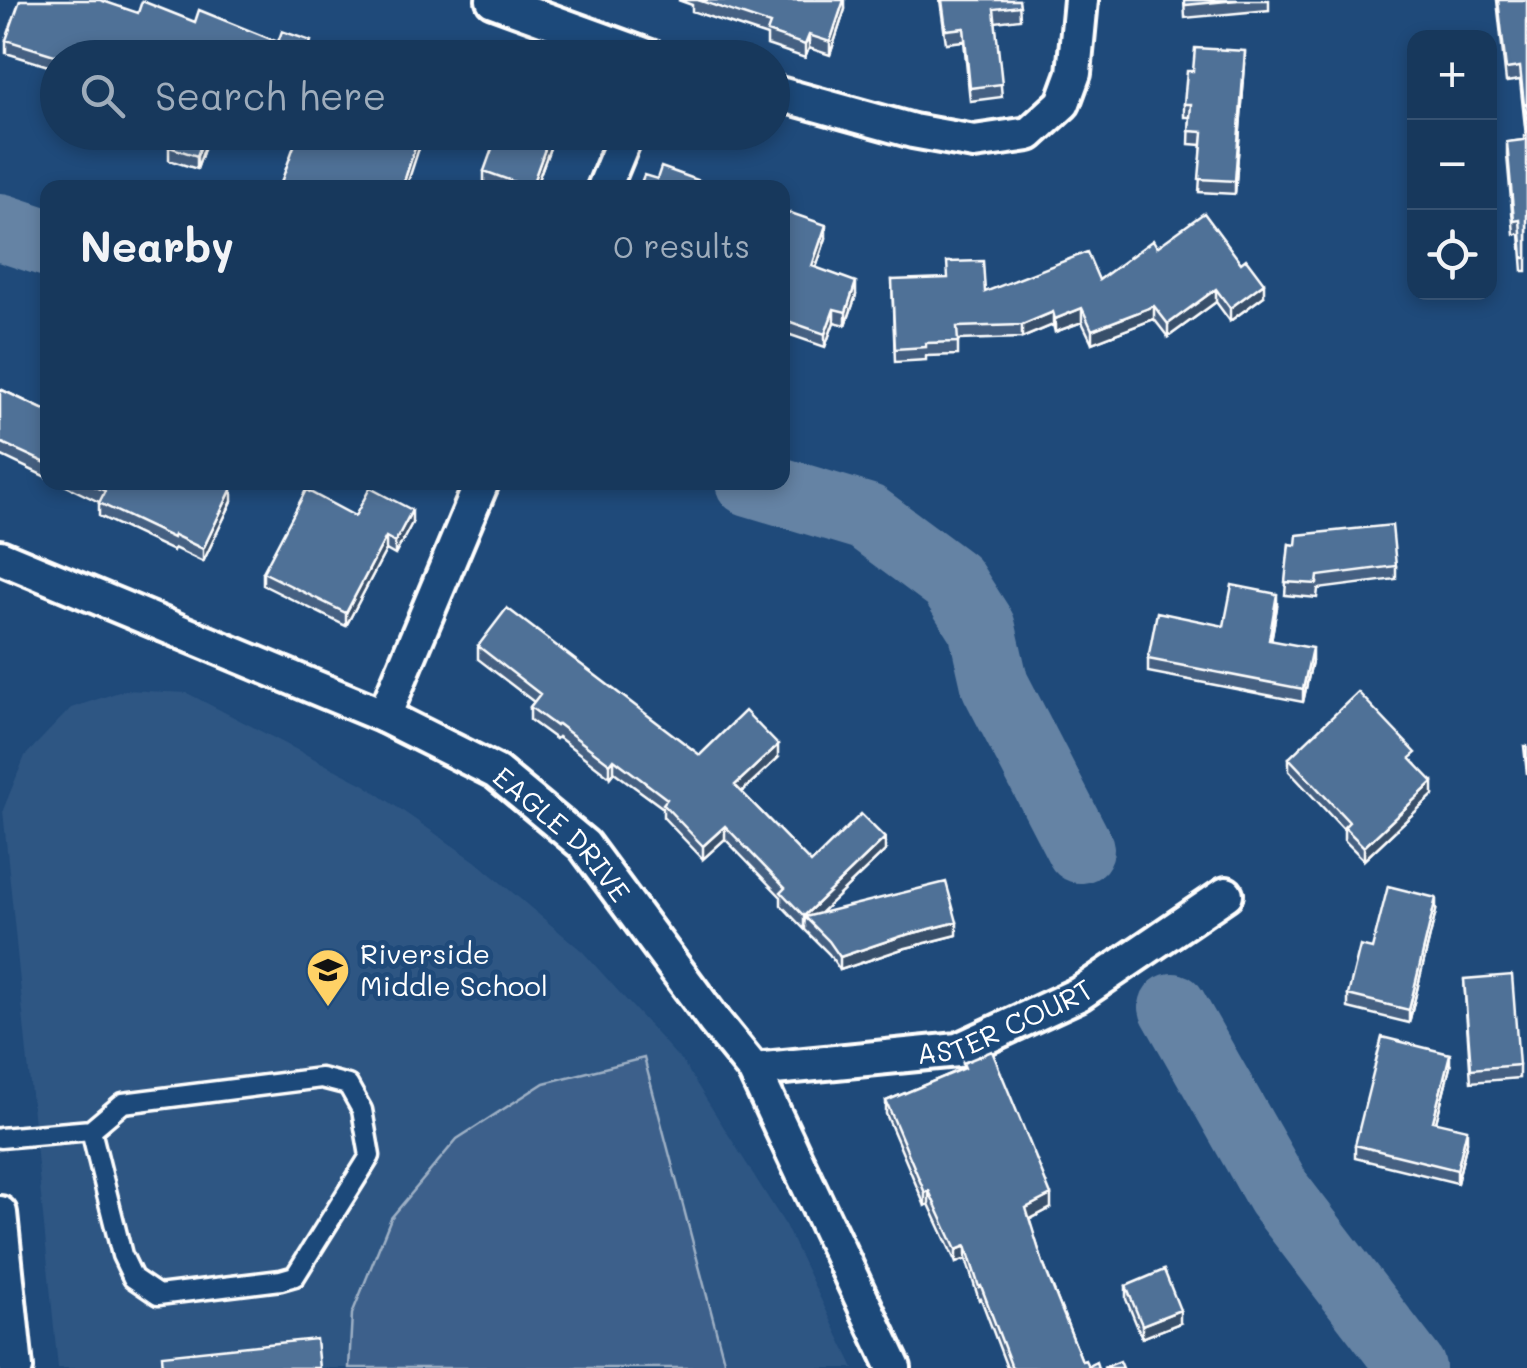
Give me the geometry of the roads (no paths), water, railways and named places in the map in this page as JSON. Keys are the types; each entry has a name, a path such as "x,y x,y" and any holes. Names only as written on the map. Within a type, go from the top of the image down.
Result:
{"street":[{"path":"493,0 603,40"},
{"path":"790,97 913,132 974,142 1029,134 1062,103 1074,73 1081,0"},
{"path":"607,180 620,150"},
{"path":"384,716 479,490"},
{"name":"EAGLE DRIVE","path":"0,557 384,716 496,772 584,845 754,1070 894,1368"},
{"name":"ASTER COURT","path":"754,1070 958,1050 1080,994 1226,894"},
{"path":"0,1213 16,1368"}],"lane":[{"path":"0,1138 92,1130 123,1104 321,1078 348,1086 362,1110 370,1156 295,1276 158,1295 133,1278 122,1255 92,1130"}],"waterway":[{"path":"0,227 40,240"},
{"path":"776,490 866,517 952,581 982,628 995,685 1080,849"},
{"path":"1173,1007 1279,1194 1412,1368"}],"place":[{"name":"Riverside Middle School","path":"328,1008"}]}
